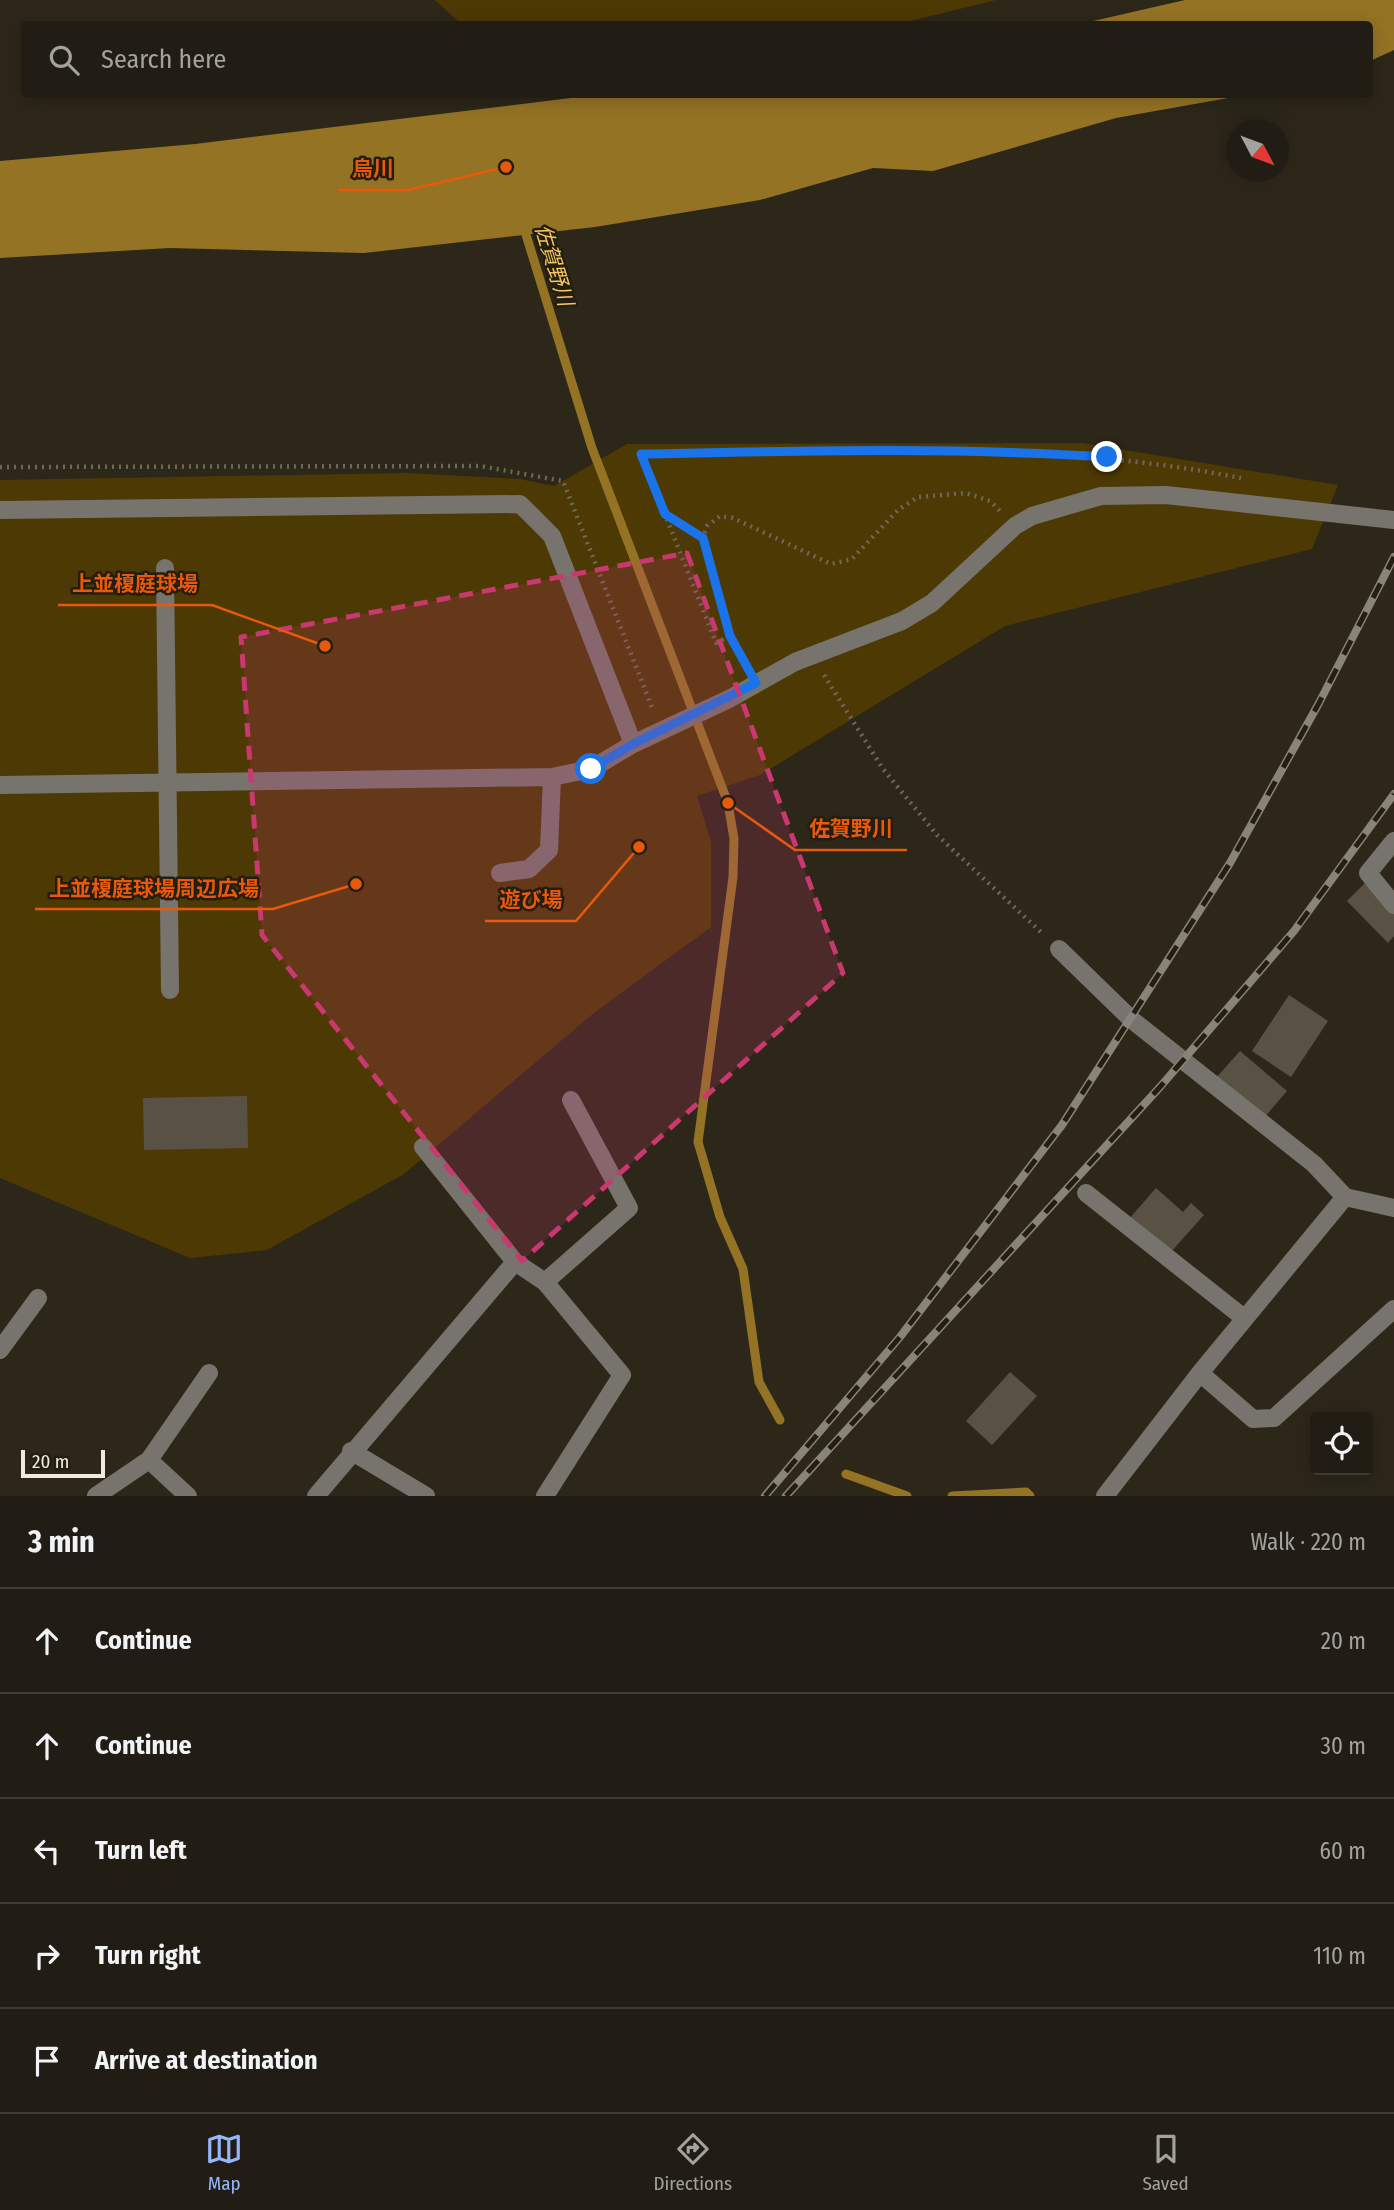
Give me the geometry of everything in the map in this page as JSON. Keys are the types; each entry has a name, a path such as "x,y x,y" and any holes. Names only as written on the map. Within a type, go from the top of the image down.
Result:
{"street":[{"path":"0,785 552,777 591,769 633,744 812,656 902,621 932,603 1015,526 1032,516 1101,496 1166,495 1326,515 1394,520"},
{"path":"0,510 520,504 552,537 633,744"},
{"path":"165,568 170,990"},
{"path":"500,873 529,869 549,850 552,777"},
{"path":"1394,841 1368,873 1394,905"},
{"path":"1059,949 1132,1020 1314,1164 1345,1197 1394,1208"},
{"path":"545,1282 629,1208 571,1100"},
{"path":"423,1147 515,1262 545,1282 622,1374 545,1496"},
{"path":"1086,1193 1244,1318"},
{"path":"1105,1496 1199,1373 1345,1197"},
{"path":"316,1496 351,1451 515,1262"},
{"path":"0,1350 38,1298"},
{"path":"1199,1373 1253,1419 1274,1418 1394,1309"},
{"path":"96,1496 149,1460 209,1373"},
{"path":"351,1451 426,1496"},
{"path":"149,1460 188,1496"}],"path":[{"path":"730,636 716,643 641,454 879,450 1028,452 1107,457 1242,478"},
{"path":"756,683 730,636 703,538 707,526 720,516 733,518 831,564 852,559 898,510 918,497 966,493 990,501 1015,526"},
{"path":"665,514 703,538"},
{"path":"812,656 883,769 937,835 980,879 1059,949"}],"highlighted area":[{"path":"687,553 843,973 522,1261 262,935 241,637"}],"shaded area":[{"path":"435,0 996,0 910,21 458,21"},
{"path":"1185,0 1394,0 1394,50 1373,60 1373,21 1093,21"},
{"path":"571,98 1228,98 1116,118 933,171 873,168 760,200 595,227 364,253 170,248 0,258 0,161 195,144"},
{"path":"1082,443 1338,485 1312,549 1005,626 760,775 697,796 711,842 711,927 595,1012 404,1174 267,1250 190,1258 0,1178 0,480 408,473 520,479 554,486 627,444"}],"building":[{"path":"1365,883 1394,914 1394,936 1388,943 1347,901"},
{"path":"1289,995 1328,1021 1291,1077 1252,1051"},
{"path":"1240,1051 1287,1091 1263,1119 1215,1079"},
{"path":"247,1096 248,1148 144,1150 143,1098"},
{"path":"1156,1188 1183,1212 1191,1203 1204,1215 1169,1254 1129,1219"},
{"path":"1010,1372 1037,1396 992,1445 966,1421"}],"waterway":[{"name":"佐賀野川","path":"523,225 592,448 728,803 734,839 733,877 698,1142 720,1217 743,1269 759,1382 780,1420"},
{"name":"佐賀野川","path":"846,1474 907,1496"},
{"name":"佐賀野川","path":"952,1496 1026,1492 1030,1496"}],"railway":[{"path":"765,1496 900,1337 1062,1125 1230,863 1319,703 1394,557"},
{"path":"786,1496 1160,1087 1294,931 1394,794"}],"place":[{"name":"烏川","path":"506,167"},
{"name":"上並榎庭球場","path":"325,646"},
{"name":"佐賀野川","path":"728,803"},
{"name":"遊び場","path":"639,847"},
{"name":"上並榎庭球場周辺広場","path":"356,884"}],"route":[{"path":"591,769 633,744 729,699 756,683 730,636 703,538 665,514 641,454 879,450 1028,452 1107,457"}]}
